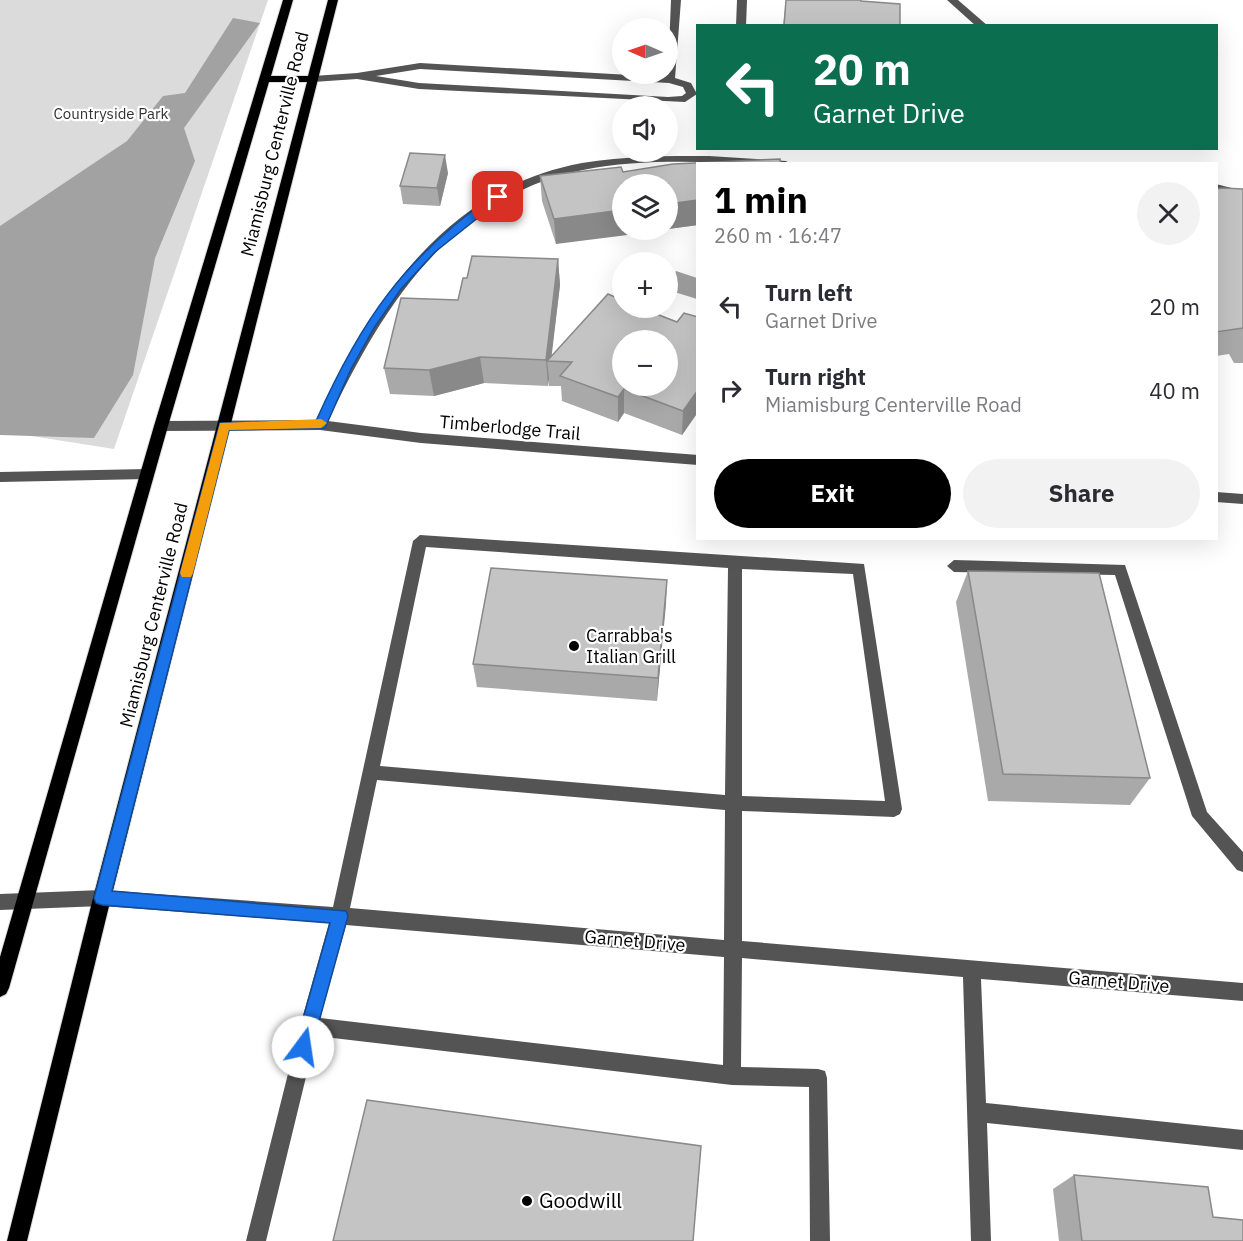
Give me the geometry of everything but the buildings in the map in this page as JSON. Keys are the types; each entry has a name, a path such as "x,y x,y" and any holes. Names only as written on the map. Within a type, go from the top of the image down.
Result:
{"main road":[{"name":"Miamisburg Centerville Road","path":"0,988 147,474 288,0"},
{"name":"Miamisburg Centerville Road","path":"17,1241 102,898 333,0"},
{"path":"265,79 313,79"}],"street":[{"path":"675,18 676,0"},
{"path":"741,24 742,0"},
{"path":"952,0 981,24"},
{"path":"313,79 357,76 420,66 612,77"},
{"path":"357,76 461,89 668,100 691,93 687,85 678,82"},
{"path":"320,425 345,369 369,327 397,286 431,250 463,222 498,197 543,178 579,168 619,162 706,159 754,162"},
{"path":"1218,188 1243,195"},
{"name":"Timberlodge Trail","path":"161,426 320,425 421,438 696,460"},
{"path":"0,477 147,474"},
{"path":"1218,497 1243,499"},
{"path":"256,1241 309,1026 340,916 420,541 735,563 859,568 894,809 733,803 371,772"},
{"path":"732,1076 735,563"},
{"path":"954,566 1120,569 1200,816 1243,864"},
{"name":"Garnet Drive","path":"0,902 102,898 1243,992"},
{"path":"972,969 981,1241"},
{"path":"309,1026 732,1076 818,1078 820,1241"},
{"path":"977,1112 1243,1140"}],"green space":[{"name":"Countryside Park","path":"0,0 268,0 114,449 0,431"}],"shaded area":[{"path":"233,18 260,23 184,128 195,161 155,258 133,375 94,438 0,435 0,226 127,141 163,96 185,93"},
{"path":"678,272 696,278 696,299 678,293"}],"slow traffic":[{"path":"187,573 224,426 320,425 321,423"}],"place":[{"name":"Carrabba's Italian Grill","path":"574,646"},
{"name":"Goodwill","path":"527,1201"}],"route":[{"path":"303,1047 340,916 102,898 224,426 320,425 345,369 369,327 397,286 431,250 463,222 498,197"}]}
